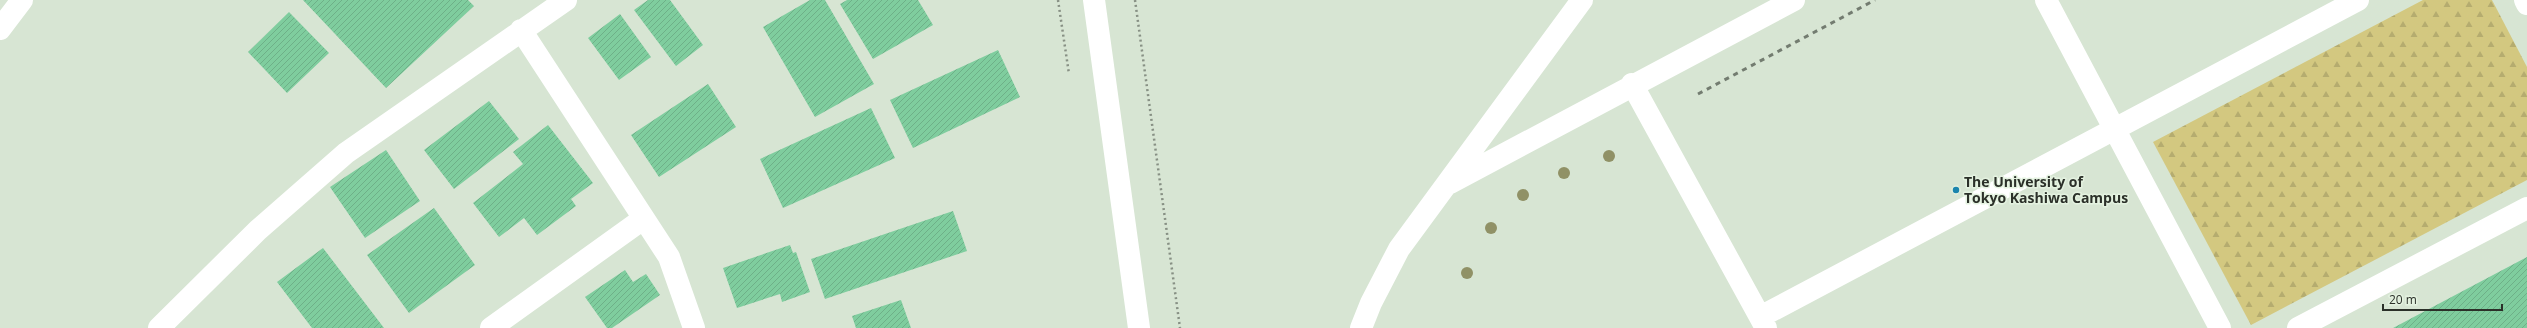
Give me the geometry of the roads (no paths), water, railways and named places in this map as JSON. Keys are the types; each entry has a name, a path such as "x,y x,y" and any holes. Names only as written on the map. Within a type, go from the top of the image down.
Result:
{"street":[{"path":"0,29 22,0"},
{"path":"159,328 258,230 346,153 566,0"},
{"path":"1094,0 1139,328"},
{"path":"1361,328 1371,303 1399,249 1582,0"},
{"path":"1444,186 1632,84 1794,0"},
{"path":"2046,0 2220,328"},
{"path":"1632,84 1763,322 2114,128 2358,0"},
{"path":"2525,0 2527,4"},
{"path":"521,30 668,257 694,328"},
{"path":"2298,328 2527,208"},
{"path":"491,328 643,219"}],"railway":[{"path":"1698,94 1875,0"}],"place":[{"name":"The University of Tokyo Kashiwa Campus","path":"1956,190"}]}
